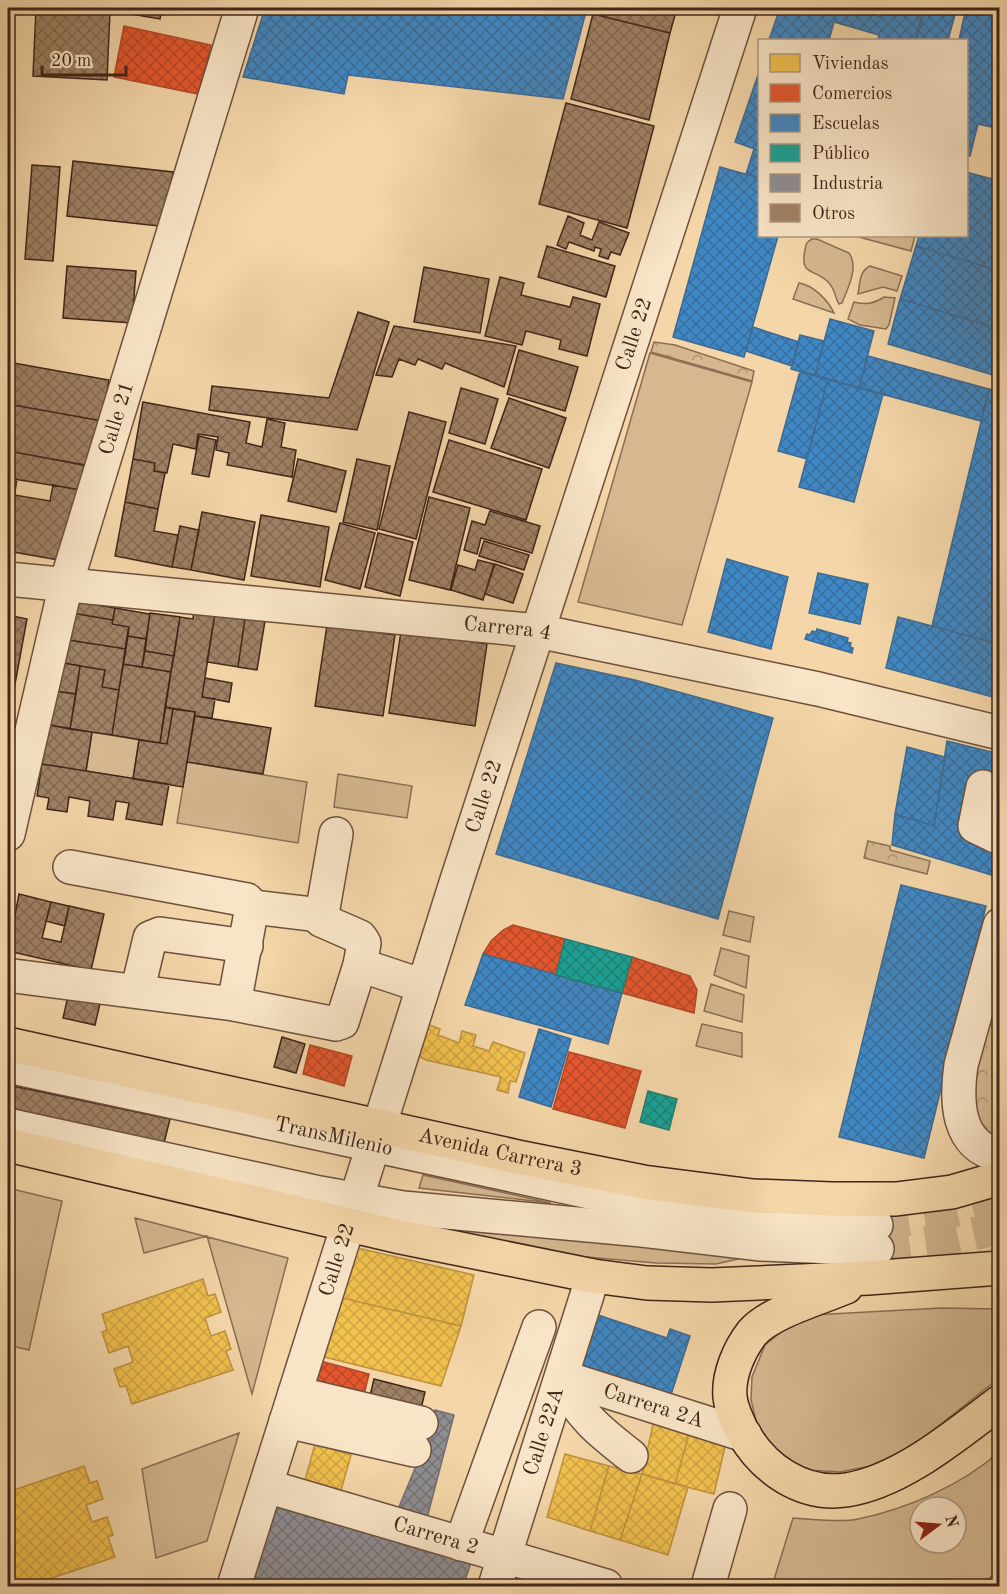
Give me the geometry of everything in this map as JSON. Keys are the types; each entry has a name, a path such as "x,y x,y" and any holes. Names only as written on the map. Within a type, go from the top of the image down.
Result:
{"main road":[{"name":"Avenida Carrera 3","path":"8,1044 376,1136 643,1182 730,1194 790,1198 896,1199 952,1191 999,1178"},
{"path":"8,1144 352,1212 527,1264 647,1283 712,1285 873,1251 999,1268"},
{"path":"873,1251 777,1315 753,1333 742,1349 731,1380 730,1398 736,1418 745,1435 767,1464 795,1483 826,1492 849,1490 877,1482 943,1445 999,1402"}],"street":[{"name":"Calle 21","path":"8,834 66,584 242,8"},
{"name":"Calle 22","path":"234,1587 423,986 740,8"},
{"name":"Carrera 4","path":"8,579 538,631 818,689 999,733"},
{"path":"984,787 975,826 999,838"},
{"path":"14,976 234,1004 342,1022 360,965 364,943 362,939 323,922 320,915 336,834"},
{"path":"70,867 242,897 247,900 252,907 234,1004"},
{"path":"252,907 320,915"},
{"path":"999,925 992,977 961,1065 959,1097 960,1112 970,1138 981,1149 999,1155"},
{"path":"142,992 139,984 150,938 153,935 160,934 246,946"},
{"path":"360,965 423,986"},
{"name":"TransMilenio","path":"8,1066 376,1136 599,1194 784,1222 837,1225 873,1251"},
{"path":"8,1125 352,1212 403,1208 642,1230 760,1244 873,1251"},
{"name":"Calle 22A","path":"500,1571 593,1276"},
{"path":"461,1544 539,1327"},
{"path":"562,1377 571,1398 589,1420 631,1456"},
{"name":"Carrera 2A","path":"562,1377 745,1435"},
{"path":"291,1407 417,1437"},
{"name":"Carrera 2","path":"266,1486 461,1544 500,1571 606,1587"},
{"path":"708,1587 715,1569 730,1509"}],"green space":[{"path":"859,237 915,237 911,251"},
{"path":"812,239 849,253 852,259 852,278 842,303 839,304 829,283 810,271 804,264 806,245"},
{"path":"870,266 902,276 897,291 883,287 858,294 862,274"},
{"path":"799,283 819,294 834,313 793,299"},
{"path":"884,297 895,298 886,329 860,325 848,319 854,302 869,303"},
{"path":"654,342 675,345 754,371 752,381 651,352"},
{"path":"650,353 752,382 682,625 578,602"},
{"path":"92,732 139,740 133,779 86,771"},
{"path":"187,762 307,782 298,843 177,823"},
{"path":"338,774 412,786 407,818 334,807"},
{"path":"868,841 890,846 890,850 930,861 927,874 864,858"},
{"path":"729,911 754,917 750,942 723,935"},
{"path":"721,948 749,956 746,988 714,975"},
{"path":"711,984 744,995 742,1022 704,1011"},
{"path":"984,1010 999,1013 999,1136 978,1132 971,1056"},
{"path":"702,1024 742,1033 742,1057 696,1046"},
{"path":"423,1175 551,1203 419,1188"},
{"path":"8,1188 62,1201 29,1350 8,1345"},
{"path":"135,1218 205,1236 144,1253"},
{"path":"438,1228 651,1244 756,1255 716,1264 656,1263 563,1255"},
{"path":"207,1237 288,1258 252,1394"},
{"path":"941,1308 999,1309 999,1378 912,1447 870,1466 840,1472 806,1470 786,1459 768,1444 757,1425 751,1400 752,1377 765,1345 786,1328 812,1315"},
{"path":"239,1433 207,1541 156,1558 142,1469"},
{"path":"999,1452 999,1570 980,1586 772,1586 793,1518 843,1521 877,1515 908,1504 908,1555 968,1555 968,1495 931,1495 968,1475"}],"building: Viviendas":[{"path":"419,1021 440,1029 438,1035 459,1043 462,1031 476,1035 473,1046 489,1051 493,1042 525,1053 516,1082 510,1081 508,1093 497,1090 501,1077 426,1060 416,1054"},
{"path":"349,1246 474,1275 461,1326 334,1296"},
{"path":"203,1279 208,1296 215,1294 221,1312 205,1318 211,1336 225,1331 231,1349 226,1351 233,1370 132,1404 126,1386 120,1387 114,1369 133,1362 128,1346 109,1353 102,1332 107,1330 102,1314"},
{"path":"334,1296 461,1326 441,1386 316,1355"},
{"path":"654,1420 690,1430 675,1484 642,1474"},
{"path":"690,1430 727,1438 714,1494 675,1484"},
{"path":"315,1444 351,1455 340,1494 304,1484"},
{"path":"565,1454 609,1466 590,1531 547,1517"},
{"path":"84,1466 90,1483 97,1481 103,1499 86,1505 92,1522 107,1517 113,1535 108,1537 115,1557 28,1586 13,1586 8,1573 8,1551 15,1549 10,1533 8,1534 8,1492"},
{"path":"609,1466 642,1474 620,1540 590,1531"},
{"path":"642,1474 688,1487 668,1555 620,1540"}],"building: Comercios":[{"path":"124,26 211,45 198,94 114,77"},
{"path":"513,925 565,939 556,975 483,954 491,941 503,930"},
{"path":"632,957 690,976 697,990 694,1013 622,993"},
{"path":"310,1045 352,1056 344,1086 303,1074"},
{"path":"569,1052 641,1071 625,1128 553,1109"},
{"path":"313,1359 369,1374 358,1419 301,1404"}],"building: Escuelas":[{"path":"265,8 587,8 563,99 348,75 344,94 243,77"},
{"path":"780,8 858,8 857,11 881,17 883,8 924,8 915,39 878,39 879,35 834,22 829,39 769,39"},
{"path":"926,8 956,11 948,39 916,39"},
{"path":"966,8 1000,9 1000,129 978,124 970,156 968,156 968,39 959,39"},
{"path":"758,75 758,150 735,142"},
{"path":"754,149 758,150 758,177 746,174"},
{"path":"720,167 758,177 758,237 778,237 744,357 673,337"},
{"path":"968,173 1000,181 1000,271 916,246 919,237 968,237"},
{"path":"916,246 1000,271 1000,329 900,299"},
{"path":"900,299 1000,329 1000,377 888,344"},
{"path":"830,319 874,331 859,388 815,376"},
{"path":"753,327 799,342 792,366 746,351"},
{"path":"800,335 824,341 815,376 791,369"},
{"path":"868,356 989,389 981,421 859,388"},
{"path":"800,371 828,379 807,459 778,451"},
{"path":"828,379 883,394 854,502 799,487"},
{"path":"989,389 1000,392 1000,625 995,643 932,626"},
{"path":"727,559 788,577 771,649 708,632"},
{"path":"818,573 868,584 860,624 809,613"},
{"path":"898,617 1000,644 1000,699 886,668"},
{"path":"817,629 831,633 828,646 805,639 807,634 810,635 812,631 816,632"},
{"path":"831,633 848,638 847,642 851,643 850,647 853,648 852,653 828,646"},
{"path":"556,663 635,680 773,718 718,919 496,854"},
{"path":"947,741 1000,754 1000,858 995,876 892,845 895,814 934,826"},
{"path":"907,747 945,757 934,826 895,814"},
{"path":"901,885 986,906 924,1158 839,1137"},
{"path":"483,954 622,993 608,1044 465,1005"},
{"path":"539,1029 571,1039 551,1107 519,1097"},
{"path":"598,1315 667,1338 670,1329 690,1336 669,1401 571,1369"}],"building: Público":[{"path":"565,939 632,957 622,993 556,975"},
{"path":"648,1091 677,1099 669,1130 640,1122"}],"building: Industria":[{"path":"435,1410 454,1415 426,1522 396,1514 426,1442"},
{"path":"275,1506 320,1520 322,1513 402,1534 399,1544 430,1553 432,1546 473,1557 463,1586 248,1586"}],"building: Otros":[{"path":"36,8 110,11 107,80 33,76"},
{"path":"95,8 162,8 160,19"},
{"path":"595,8 677,8 670,33 593,14"},
{"path":"593,14 670,33 649,120 571,99"},
{"path":"566,103 654,126 627,228 539,204"},
{"path":"73,161 173,172 168,227 67,216"},
{"path":"32,165 60,167 53,261 25,259"},
{"path":"568,216 584,223 580,235 592,240 599,222 629,233 620,255 611,252 608,259 599,256 601,249 595,247 594,251 569,242 566,249 557,245"},
{"path":"547,246 615,266 606,297 538,277"},
{"path":"67,266 136,271 132,323 63,318"},
{"path":"424,267 489,279 480,333 414,322"},
{"path":"500,277 524,283 521,295 570,307 573,297 600,304 587,356 559,349 561,340 526,331 522,345 485,336"},
{"path":"358,312 389,322 357,430 209,410 212,386 329,398"},
{"path":"394,326 516,346 504,387 445,363 442,369 418,359 415,365 399,359 392,377 376,375"},
{"path":"519,350 578,367 565,411 507,394"},
{"path":"8,362 109,380 102,421 8,404"},
{"path":"461,388 498,399 485,444 449,433"},
{"path":"509,398 566,418 549,468 491,448"},
{"path":"143,402 250,422 246,443 262,447 267,419 285,423 281,447 296,450 292,477 227,465 229,453 216,450 218,437 198,434 196,449 173,444 167,473 154,471 155,463 133,459"},
{"path":"8,404 102,421 94,467 8,451"},
{"path":"409,412 446,422 416,539 379,529"},
{"path":"199,436 216,440 209,477 192,474"},
{"path":"449,440 542,469 526,520 433,492"},
{"path":"8,451 86,465 81,490 8,478"},
{"path":"133,459 155,463 154,471 165,473 158,509 125,502"},
{"path":"298,459 346,471 336,512 288,501"},
{"path":"357,459 390,466 377,530 343,522"},
{"path":"8,478 17,479 8,537"},
{"path":"53,485 81,490 69,562 8,551 15,495 50,501"},
{"path":"429,497 470,508 450,590 409,580"},
{"path":"125,502 158,509 154,531 178,535 172,567 115,556"},
{"path":"490,511 540,526 532,553 481,538 477,554 464,550 472,521 485,525"},
{"path":"202,512 255,522 244,580 191,570"},
{"path":"261,515 329,527 320,587 251,576"},
{"path":"340,523 375,533 360,589 325,580"},
{"path":"180,526 199,530 191,570 172,567"},
{"path":"378,533 413,542 400,596 365,587"},
{"path":"484,541 529,555 524,570 479,556"},
{"path":"478,560 494,564 483,600 451,590 458,565 475,570"},
{"path":"495,564 523,574 513,603 485,594"},
{"path":"68,600 115,608 113,620 66,612"},
{"path":"115,608 150,614 146,639 127,636 129,627 112,624"},
{"path":"194,610 215,613 202,697 215,699 212,718 195,716 195,712 165,707 180,617 193,619"},
{"path":"66,612 113,620 112,624 129,627 126,649 62,639"},
{"path":"150,613 180,617 174,656 145,651"},
{"path":"215,613 245,618 238,667 207,662"},
{"path":"8,615 27,619 8,722"},
{"path":"245,618 265,621 257,670 238,667"},
{"path":"327,625 395,635 383,716 315,706"},
{"path":"401,631 487,644 475,726 389,713"},
{"path":"127,636 146,639 142,667 123,664"},
{"path":"62,639 126,649 119,690 102,687 105,670 58,662"},
{"path":"145,651 174,656 171,672 142,667"},
{"path":"58,662 80,666 76,694 54,691"},
{"path":"123,664 171,672 160,743 112,735"},
{"path":"80,666 105,670 102,687 119,690 112,735 70,729"},
{"path":"205,678 232,683 229,702 202,697"},
{"path":"54,691 76,694 70,729 49,725"},
{"path":"165,707 173,709 167,744 160,743"},
{"path":"173,709 195,712 183,787 133,779 139,740 167,744"},
{"path":"195,716 271,728 263,774 187,762"},
{"path":"49,725 92,732 86,771 42,764"},
{"path":"42,764 169,784 162,825 126,819 129,803 116,801 113,820 88,816 90,801 69,797 67,812 47,809 49,798 37,796"},
{"path":"19,894 51,902 42,938 61,942 69,906 104,914 91,970 8,951"},
{"path":"51,902 69,906 65,926 46,921"},
{"path":"70,988 102,995 95,1025 63,1018"},
{"path":"282,1037 305,1044 296,1073 274,1067"},
{"path":"13,1086 170,1119 164,1143 9,1109"},
{"path":"13,1086 170,1119 164,1143 9,1109"},
{"path":"374,1379 425,1392 415,1434 364,1421"}],"tunnel":[{"path":"876,1225 945,1213 1000,1199"},
{"path":"877,1249 949,1239 1000,1228"}]}
